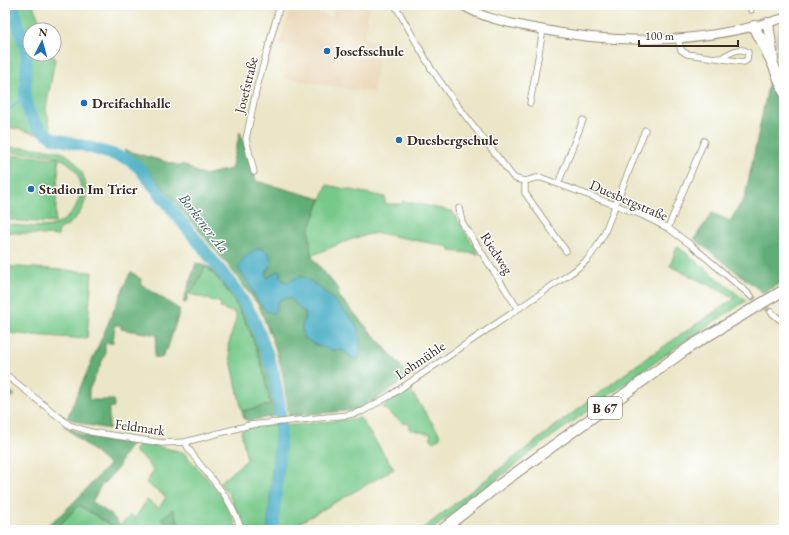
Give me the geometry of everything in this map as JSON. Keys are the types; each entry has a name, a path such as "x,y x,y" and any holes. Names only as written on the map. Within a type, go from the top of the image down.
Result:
{"highway":[{"path":"768,23 773,64"},
{"path":"754,26 773,64 784,92"},
{"name":"B 67","path":"451,530 504,488 693,352 760,310 779,296 784,290"},
{"name":"B 67","path":"442,530 499,485 690,346 779,296"}],"main road":[{"path":"462,5 499,21 576,36 621,40 678,39 715,35 784,18"}],"street":[{"name":"Josefstraße","path":"254,172 246,139 257,87 280,5"},
{"path":"395,5 432,70 512,176 525,181 525,193 566,251"},
{"path":"530,103 543,30"},
{"path":"678,39 681,50 687,54 720,58"},
{"path":"558,184 583,120"},
{"name":"Lohmühle","path":"185,442 250,425 348,415 363,411 391,395 568,276 587,260 604,234 645,130"},
{"path":"668,228 704,141"},
{"name":"Duesbergstraße","path":"525,181 539,177 642,215 668,228 691,245 752,296"},
{"name":"Riedweg","path":"459,208 462,222 518,309"},
{"path":"771,312 784,323"},
{"name":"Feldmark","path":"5,374 59,418 69,425 79,429 162,443 185,442"},
{"path":"185,442 191,455 228,500 242,530"}],"shaded area":[{"path":"335,5 370,5 365,39 376,41 376,44 380,45 373,93 283,78 289,54 287,47 280,43 291,6 332,16"},
{"path":"784,26 784,75 775,44 777,31"}],"green space":[{"path":"5,5 33,5 40,22 22,22 22,62 54,62 46,109 53,138 5,126"},
{"path":"770,77 784,108 784,281 763,293 694,239 712,213 730,221 745,197"},
{"path":"240,132 256,181 321,199 309,230 311,256 340,291 337,294 410,376 368,405 357,410 289,416 283,375 275,347 259,306 228,265 148,170 124,150 181,166 182,164 203,175 231,169","holes":["271,264 265,274 266,277 280,277 283,281 289,282 360,339 361,356 359,360 351,357 342,350 333,350 302,327 306,314 293,300 286,298 282,299 277,302 276,309 254,295 249,283"]},
{"path":"5,147 56,150 69,156 80,170 86,187 84,204 76,218 59,230 58,236 5,232 5,224 45,227 55,225 65,219 78,202 80,182 76,172 69,164 59,158 50,155 5,152"},
{"name":"Stadion Im Trier","path":"5,155 59,158 55,223 5,220"},
{"path":"327,185 385,197 385,204 402,204 403,201 452,211 479,254 450,251 450,247 378,233 352,239 311,256 309,230"},
{"path":"677,246 746,301 685,341 543,443 432,530 421,530 642,361 735,298 670,266"},
{"path":"196,263 206,266 196,286 188,295 186,303 183,302"},
{"path":"5,266 92,272 87,339 5,333"},
{"path":"205,266 225,288 242,314 260,357 267,384 270,405 242,411 228,346 236,319 236,313 220,308 221,303 190,294 196,286"},
{"path":"206,266 215,270 222,278 237,300 254,331 265,364 273,398 275,416 248,421 244,419 242,411 270,405 267,386 256,349 241,313 231,296"},
{"path":"130,273 133,273 142,280 141,284 180,310 167,350 165,349 162,358 154,357 157,335 121,329 121,325 115,325 113,343 105,343 105,355 89,390 89,400 114,400 114,407 109,408 109,429 88,425 67,418"},
{"path":"5,387 15,395 5,402"},
{"path":"409,388 441,436 434,442 430,438 431,434 409,429 410,424 403,423 382,407"},
{"path":"360,418 394,469 287,530 277,530 284,456 285,426"},
{"path":"275,424 267,530 245,530 228,493 219,483 247,460 241,431 249,428"},
{"path":"63,425 85,436 133,442 123,456 118,468 101,486 92,502 113,517 120,525 122,530 114,530 112,526 79,505 55,530 38,530 57,518 66,510 109,465"},
{"path":"140,443 183,452 219,492 226,502 238,530 181,530 173,509 162,520 165,523 161,530 122,530 120,525 130,515 135,518 147,500 159,508 166,497 146,483 154,470 148,465 148,462 134,451"},
{"path":"78,505 112,526 105,530 55,530"},
{"path":"173,509 181,530 161,530 165,523 161,519"}],"water":[{"path":"260,248 269,253 271,262 266,273 266,277 268,278 277,271 280,272 280,277 283,281 289,282 301,277 308,279 341,307 348,315 357,327 359,334 360,349 358,360 342,350 333,350 318,346 304,338 302,327 306,314 293,300 286,298 282,299 277,302 276,309 273,313 266,311 254,295 249,283 238,269 246,256 252,251"}],"waterway":[{"name":"Borkener Aa","path":"13,5 27,55 25,96 29,113 37,126 53,138 128,159 140,169 236,290 253,317 274,374 280,407 280,448 273,530"},
{"path":"5,113 25,96"}],"tunnel":[{"path":"751,296 771,312"}],"place":[{"name":"Josefsschule","path":"327,51"},
{"name":"Dreifachhalle","path":"84,103"},
{"name":"Duesbergschule","path":"399,140"},
{"name":"Stadion Im Trier","path":"31,189"}]}
